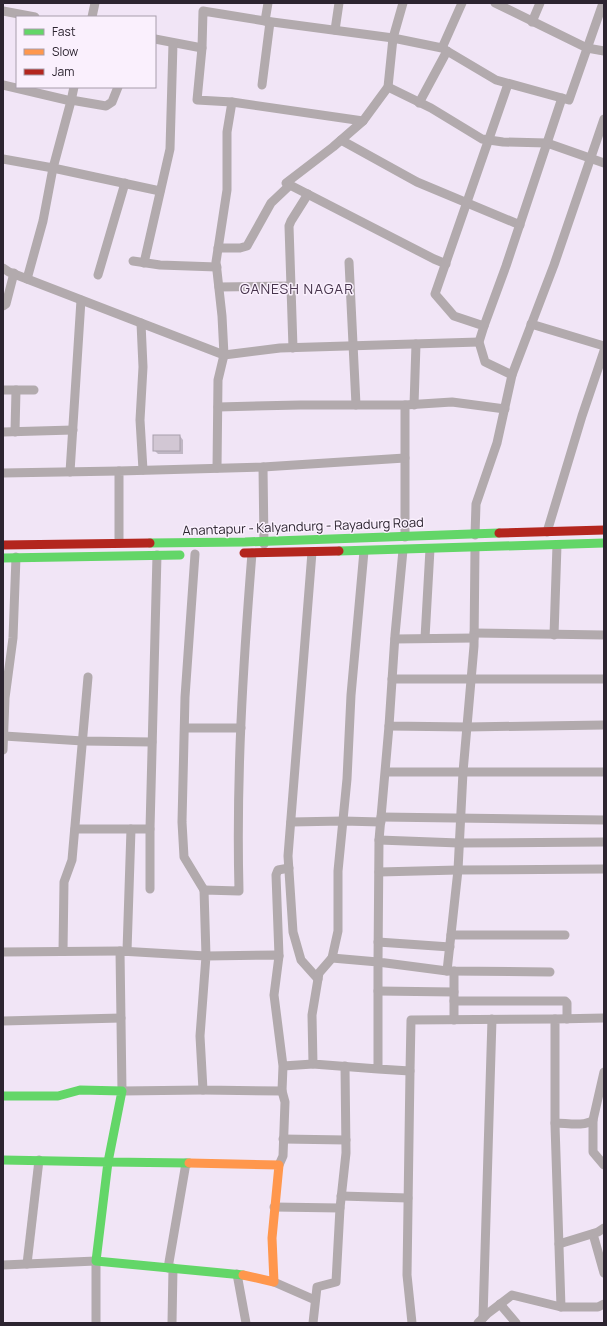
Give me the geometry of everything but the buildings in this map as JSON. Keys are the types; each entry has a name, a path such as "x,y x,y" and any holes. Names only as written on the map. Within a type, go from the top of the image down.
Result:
{"main road":[{"name":"Anantapur - Kalyandurg - Rayadurg Road","path":"3,545 264,541 604,530"},
{"name":"Anantapur - Kalyandurg - Rayadurg Road","path":"238,554 604,543"},
{"name":"Anantapur - Kalyandurg - Rayadurg Road","path":"3,558 198,554"},
{"path":"3,1096 58,1096 80,1090 122,1091 108,1162 96,1261 237,1274 274,1282 274,1207 279,1165 108,1162 39,1160 3,1160"}],"street":[{"path":"92,16 95,3"},
{"path":"262,84 268,21 268,3"},
{"path":"335,30 339,3"},
{"path":"403,3 393,38 388,87 363,121 286,183 446,264"},
{"path":"420,103 444,49 462,3"},
{"path":"495,3 587,48 604,51"},
{"path":"532,22 540,3"},
{"path":"363,121 232,102 197,100 202,48 203,11 208,7 268,21 393,38 444,49 496,80 569,100 603,3"},
{"path":"3,11 29,16"},
{"path":"156,39 202,48"},
{"path":"144,263 170,149 173,43"},
{"path":"484,326 454,316 435,294 508,84"},
{"path":"3,85 71,101 106,106 112,102 118,88"},
{"path":"388,87 420,103 482,139 503,142 547,143 604,163"},
{"path":"27,278 43,221 53,168 74,88"},
{"path":"512,375 485,362 479,342 562,98"},
{"path":"217,468 218,380 224,355 216,262 227,190 227,132 232,102"},
{"path":"475,535 476,504 497,443 512,375 604,119"},
{"path":"341,140 417,182 520,225"},
{"path":"3,159 160,191"},
{"path":"98,275 125,183"},
{"path":"218,248 240,248 250,244 271,203 290,185"},
{"path":"293,348 289,226 308,194"},
{"path":"133,261 160,265 217,268"},
{"path":"349,262 356,405"},
{"path":"3,268 141,324 224,355 293,348 479,342"},
{"path":"3,306 6,304 14,273"},
{"path":"219,287 291,286"},
{"path":"70,472 81,300"},
{"path":"141,324 144,367 140,420 144,470"},
{"path":"531,324 604,346"},
{"path":"405,537 404,458 416,344"},
{"path":"547,532 582,416 604,351"},
{"path":"3,390 34,390"},
{"path":"15,432 16,390"},
{"path":"218,407 410,405 452,402 504,409"},
{"path":"3,432 73,430"},
{"path":"3,473 263,467 404,458"},
{"path":"263,467 264,553"},
{"path":"119,471 119,543"},
{"path":"554,635 557,545"},
{"path":"454,1020 454,996 450,947 458,870 463,772 474,635 475,548"},
{"path":"425,638 430,549"},
{"path":"378,1069 379,840 386,772 403,550"},
{"path":"313,1064 312,1015 319,973 332,958 338,931 338,871 347,779 352,695 364,551"},
{"path":"312,552 288,856 293,932 301,960 318,979"},
{"path":"204,890 239,891 238,834 243,671 252,553"},
{"path":"198,554 185,697 182,822 184,857 204,890 206,956 200,1036 203,1090"},
{"path":"150,889 150,829 157,555"},
{"path":"3,750 4,698 13,638 16,557"},
{"path":"395,639 474,635 604,635"},
{"path":"3,638 13,638"},
{"path":"63,951 64,882 72,860 88,678"},
{"path":"392,679 604,679"},
{"path":"389,726 604,726"},
{"path":"185,728 241,728"},
{"path":"4,736 83,741 152,742"},
{"path":"386,772 604,772"},
{"path":"291,822 460,818 604,820"},
{"path":"75,829 150,829"},
{"path":"131,829 123,951 121,1018 122,1091 282,1091"},
{"path":"379,840 459,843 604,842"},
{"path":"279,1165 282,1156 285,1102 282,1091 283,1066 274,995 279,956 276,875 278,870 289,868"},
{"path":"379,872 604,869"},
{"path":"451,935 565,935"},
{"path":"378,942 450,947"},
{"path":"3,952 123,951 206,956 279,956"},
{"path":"332,958 451,971 550,972"},
{"path":"378,991 566,1001 567,1019"},
{"path":"3,1021 121,1018"},
{"path":"412,1323 407,1274 411,1020 604,1018"},
{"path":"481,1320 492,1019"},
{"path":"556,1019 556,1123 561,1307"},
{"path":"283,1066 313,1064 410,1071"},
{"path":"313,1323 317,1287 336,1282 340,1208 346,1154 345,1066"},
{"path":"604,1072 593,1120 593,1152 604,1165"},
{"path":"556,1123 583,1124 589,1123 593,1120"},
{"path":"283,1140 346,1140"},
{"path":"27,1264 39,1160"},
{"path":"172,1323 171,1268 186,1163"},
{"path":"341,1196 408,1198"},
{"path":"274,1207 340,1208"},
{"path":"559,1244 593,1234 604,1228"},
{"path":"593,1234 604,1273"},
{"path":"3,1265 96,1261 96,1323"},
{"path":"237,1274 246,1323"},
{"path":"274,1282 316,1300"},
{"path":"481,1320 512,1295 561,1307 598,1307 604,1304"},
{"path":"500,1304 516,1323"}],"traffic: fast":[{"path":"150,543 245,542 499,533"},
{"path":"339,551 604,543"},
{"path":"3,558 180,555"},
{"path":"3,1096 58,1096 80,1090 122,1091 108,1162 189,1163"},
{"path":"3,1160 108,1162 96,1261 243,1275"}],"traffic: slow":[{"path":"189,1163 279,1165 272,1238 274,1282 243,1275"}],"traffic: jam":[{"path":"499,533 604,530"},
{"path":"3,545 150,543"},
{"path":"244,553 339,551"}],"district":[{"name":"GANESH NAGAR","path":"297,289"}]}
